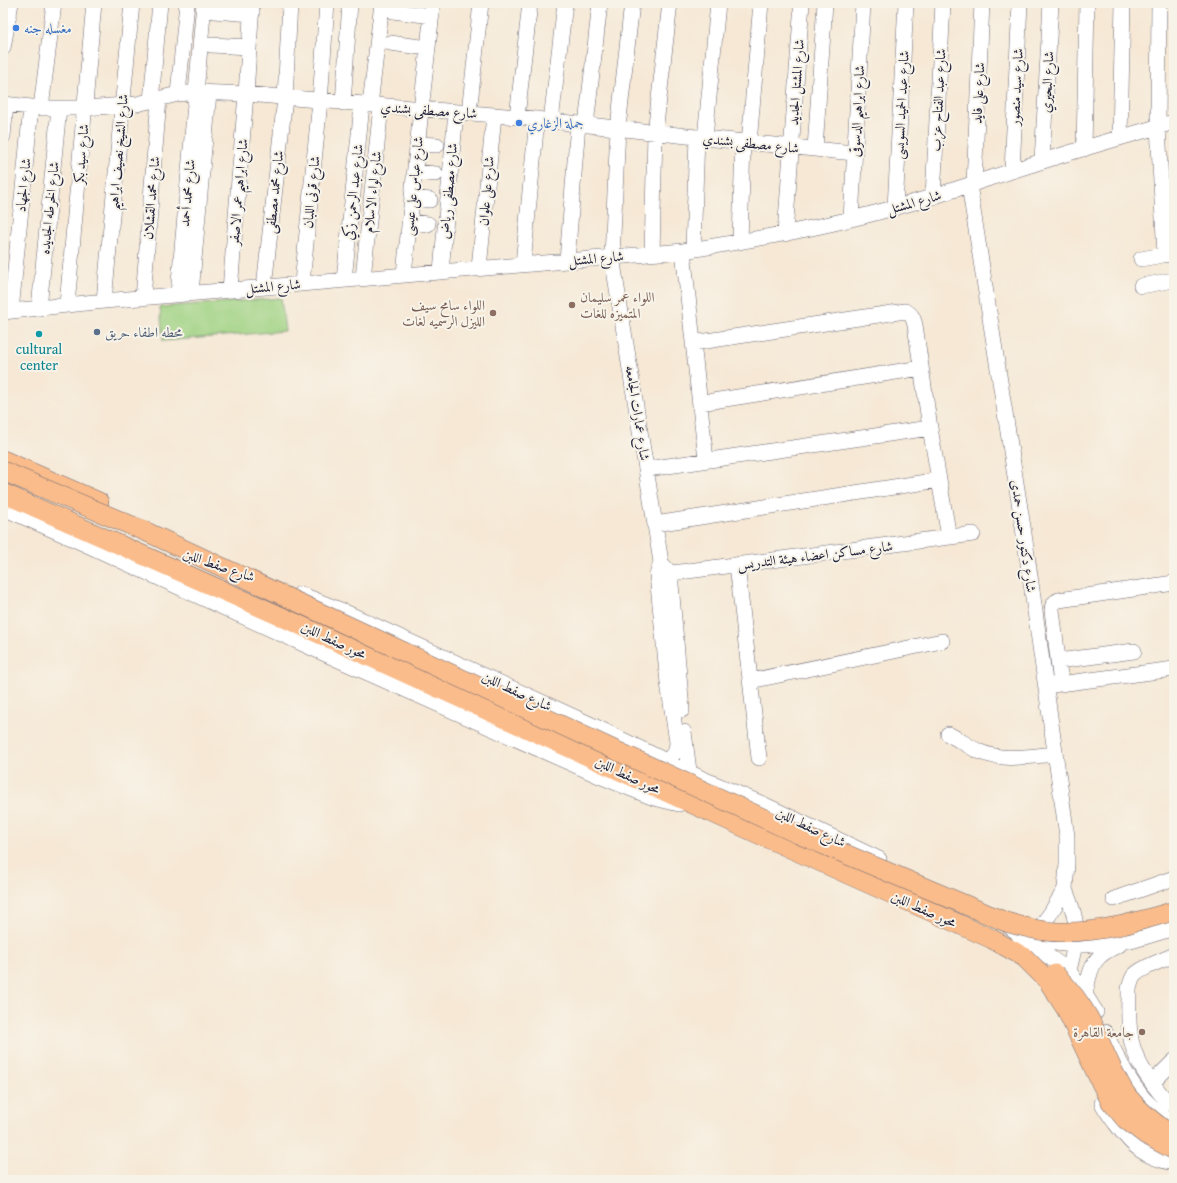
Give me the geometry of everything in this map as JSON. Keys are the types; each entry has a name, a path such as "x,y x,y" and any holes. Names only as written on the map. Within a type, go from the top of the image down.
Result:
{"main road":[{"path":"3,460 118,511 139,524 149,533"},
{"name":"محور صفط اللبن","path":"3,471 149,533 798,834 1006,922 1046,931 1075,932 1118,927 1174,911"},
{"name":"محور صفط اللبن","path":"3,493 288,619 698,807 992,939 1024,957 1048,981 1066,1009 1111,1102 1125,1119 1146,1135 1174,1150"},
{"path":"1024,957 1042,965 1055,974 1065,984 1089,1019 1111,1066 1126,1093 1137,1108 1150,1120 1171,1130"}],"street":[{"name":"شارع الجهاد","path":"7,312 36,107 54,3"},
{"name":"شارع سيد بكر","path":"67,305 94,3"},
{"name":"شارع الشيخ نصيف ابراهيم","path":"104,301 132,3"},
{"name":"شارع محمد القشلان","path":"143,298 160,3"},
{"path":"178,94 187,3"},
{"name":"شارع محمد مصطفى","path":"264,287 285,98 290,3"},
{"name":"شارع قرنى اللبان","path":"302,284 320,101 327,3"},
{"path":"343,103 350,3"},
{"name":"شارع مصطفى رياض","path":"441,271 462,112 481,3"},
{"path":"517,117 530,3"},
{"path":"523,264 544,120 565,3"},
{"path":"567,260 582,124 600,3"},
{"name":"شارع عمارات الجامعه","path":"632,3 618,128 613,260 663,570 679,683 688,771"},
{"path":"652,253 655,133 670,3"},
{"path":"706,460 693,343 688,250 718,3"},
{"path":"740,242 746,143 760,3"},
{"name":"شارع المشتل الجديد","path":"785,234 802,3"},
{"path":"816,149 826,3"},
{"name":"شارع ابراهيم الدسوقى","path":"851,219 863,3"},
{"name":"شارع عبد الحميد السويسى","path":"895,208 906,3"},
{"name":"شارع عبد الفتاح عزب","path":"933,197 943,3"},
{"name":"شارع على فايد","path":"972,185 982,3"},
{"name":"شارع سيد منصور","path":"1012,171 1020,3"},
{"name":"شارع البحيري","path":"1042,161 1051,3"},
{"path":"1084,149 1087,3"},
{"path":"1120,138 1123,3"},
{"path":"1141,259 1169,254 1158,127 1159,3"},
{"path":"3,48 8,4"},
{"path":"209,7 252,8"},
{"name":"شارع محمد أحمد","path":"184,294 209,7"},
{"path":"371,105 387,7 432,10"},
{"name":"شارع ابراهيم عمر الاصفر","path":"230,290 252,8"},
{"name":"شارع عباس على عيسى","path":"404,274 432,10"},
{"path":"390,43 428,48"},
{"path":"211,45 250,47"},
{"name":"شارع مصطفى بشندي","path":"5,104 36,107 85,108 122,105 155,100 178,94 202,92 246,94 517,117 746,143 854,153"},
{"path":"3,136 5,104"},
{"name":"شارع لواء الاسلام","path":"363,278 371,105"},
{"name":"شارع عبد الرحمن زكي","path":"344,280 371,105"},
{"name":"شارع الخرطه الجديده","path":"39,308 59,108"},
{"name":"شارع على علوان","path":"479,268 494,115"},
{"name":"شارع المشتل","path":"7,312 104,301 567,260 613,260 652,253 688,250 740,242 785,234 895,208 972,185 1042,161 1174,122"},
{"path":"418,144 437,145"},
{"path":"415,172 436,174"},
{"name":"شارع دكتور حسن حمدى","path":"972,185 1067,836 1065,889 1076,922 1076,934 1068,970 1069,994 1085,1067 1094,1088 1114,1122 1128,1140 1139,1150 1165,1162 1174,1163"},
{"path":"412,198 430,200"},
{"path":"410,222 428,224"},
{"path":"1142,286 1174,280"},
{"path":"693,343 905,311 909,313 913,318 949,538"},
{"path":"700,403 921,368"},
{"path":"647,469 930,428"},
{"name":"شارع صفط اللبن","path":"3,479 154,543 268,582 343,611 592,725 703,778 765,805 982,907 997,916 1018,933 1019,936 1068,970 1085,994 1098,1017 1128,1077 1151,1108 1164,1118 1171,1130"},
{"path":"655,524 939,480"},
{"path":"3,508 442,706 628,788 654,798 677,804 698,807"},
{"name":"شارع مساكن اعضاء هيئة التدريس","path":"663,570 737,565 973,534"},
{"path":"737,565 759,758"},
{"name":"شارع عمارات الجامعه","path":"663,570 668,683 677,742 674,753 666,760"},
{"path":"1061,684 1052,610 1052,605 1055,602 1059,600 1174,583"},
{"path":"750,681 942,641"},
{"path":"1058,661 1134,651"},
{"path":"1046,686 1174,669"},
{"path":"948,734 979,751 996,756 1014,758 1055,754"},
{"path":"1114,899 1174,878"},
{"name":"شارع دكتور حسن حمدى","path":"1033,937 1058,902 1065,889"},
{"path":"1077,1029 1090,970 1097,958 1104,952 1131,941 1174,928"},
{"name":"شارع صفط اللبن","path":"1018,933 1020,932 1049,942 1074,945 1131,941"},
{"path":"1168,1103 1152,1083 1138,1060 1133,1047 1129,1021 1130,985 1134,976 1139,971 1174,955"},
{"path":"1152,1083 1174,1061"}],"green space":[{"path":"281,298 285,331 163,341 160,307"}],"place":[{"name":"مغسله جنه","path":"16,28"},
{"name":"جملة الزغاري","path":"519,123"},
{"name":"اللواء عمر سليمان المتميزه للغات","path":"572,305"},
{"name":"اللواء سامح سيف الليزل الرسميه لغات","path":"493,313"},
{"name":"محطه اطفاء حريق","path":"97,332"},
{"name":"cultural center","path":"39,334"},
{"name":"جامعة القاهرة","path":"1142,1032"}]}
